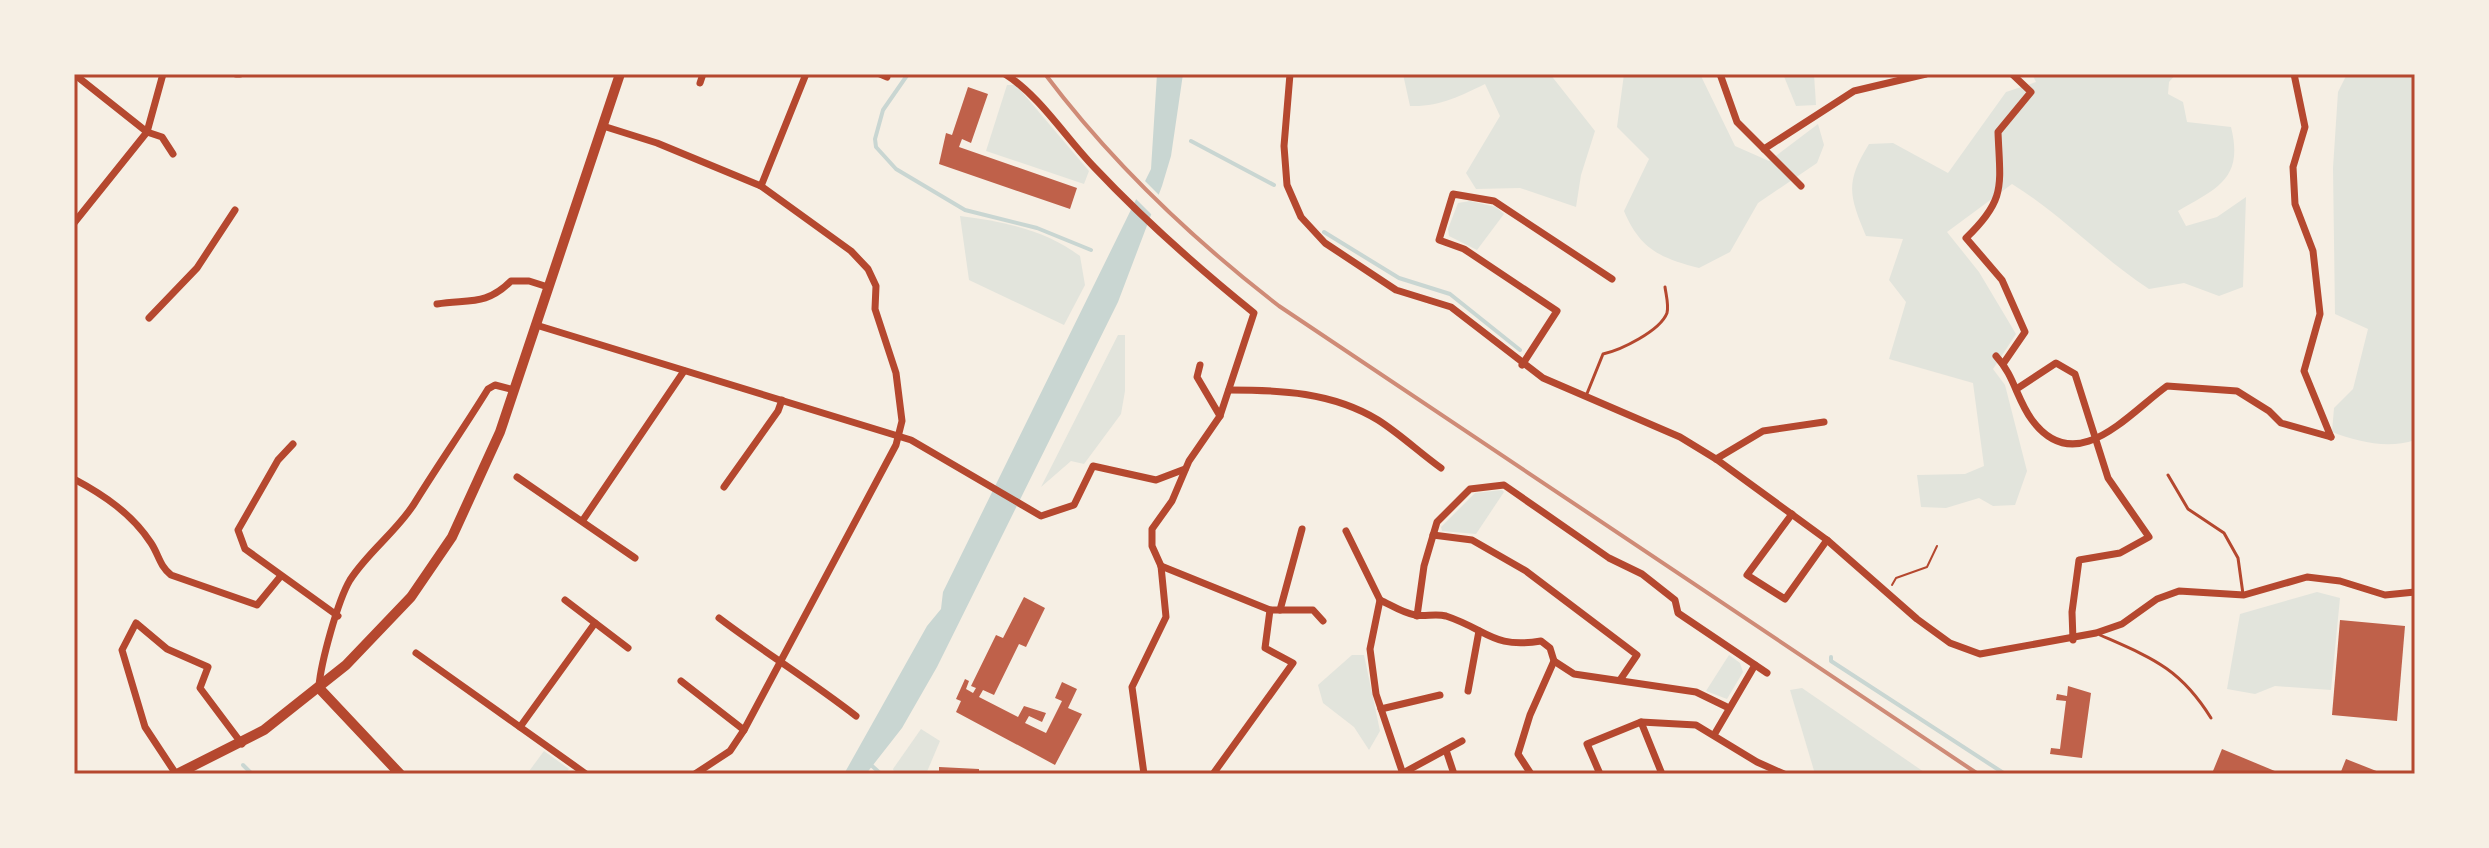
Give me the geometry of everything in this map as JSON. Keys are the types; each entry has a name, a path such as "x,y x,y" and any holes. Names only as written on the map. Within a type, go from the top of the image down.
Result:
{"main road":[{"path":"177,774 242,744 319,688 384,629 437,561 476,489 514,390 620,74"},
{"path":"319,688 400,774"}],"street":[{"path":"74,223 147,132 163,74"},
{"path":"700,83 703,74"},
{"path":"761,186 806,74"},
{"path":"1005,74 1020,81 1119,192 1203,274 1254,313 1220,416 1185,469 1172,501 1152,529 1152,546 1161,566 1166,617 1132,687 1144,774"},
{"path":"1290,74 1284,172 1291,200 1312,231 1386,285 1460,313 1524,362 1586,396 1680,437 1716,459 1827,540 1855,569 1917,619 1967,652 1980,654 2073,640 2122,624 2157,599 2179,591 2244,595 2307,577 2340,581 2385,595 2415,592"},
{"path":"1720,74 1737,122 1801,186"},
{"path":"1764,149 1854,91 1926,74"},
{"path":"2003,364 2025,332 2002,280 1966,238 1982,223 2001,192 1998,132 2031,92 2012,74"},
{"path":"1996,356 2018,388 2031,419 2053,438 2077,444 2097,439 2167,386 2237,391 2281,423 2331,437 2304,371 2320,314 2313,251 2295,204 2293,167 2305,127 2294,74"},
{"path":"76,78 147,132 162,137 173,154"},
{"path":"603,126 657,143 761,186 851,251 868,269 876,286 875,309 896,373 902,421 899,436 744,730 730,751 695,774"},
{"path":"1524,362 1557,311 1464,249 1439,240 1453,194 1494,201 1612,279"},
{"path":"149,318 197,268 235,210"},
{"path":"437,304 466,303 496,295 511,281 529,281 548,287"},
{"path":"536,325 899,436 922,445 1041,516 1074,505 1093,466 1156,480 1185,469"},
{"path":"2018,388 2056,363 2075,374 2108,478 2149,537 2120,553 2079,560 2072,612 2073,640"},
{"path":"1200,365 1197,377 1220,416"},
{"path":"583,520 684,371"},
{"path":"319,688 321,663 352,577 414,504 429,475 459,437 488,389 495,385 514,390"},
{"path":"1229,390 1290,390 1343,405 1376,419 1441,468"},
{"path":"724,487 778,411 782,400"},
{"path":"1716,459 1763,431 1824,422"},
{"path":"293,444 278,460 238,530 245,549 338,616"},
{"path":"517,477 635,558"},
{"path":"74,479 127,513 152,545 160,566 171,575 257,605 280,577"},
{"path":"1417,616 1437,522 1470,489 1504,485 1551,514 1609,558 1642,574 1675,600 1678,613 1767,673"},
{"path":"1792,514 1747,575 1785,599 1827,540"},
{"path":"1280,610 1302,529"},
{"path":"1346,531 1380,600 1370,649 1381,709 1403,774 1462,741"},
{"path":"1433,535 1472,540 1526,571 1594,620 1637,655 1620,680"},
{"path":"1161,566 1270,610 1313,610 1323,621"},
{"path":"565,600 628,648"},
{"path":"1380,600 1417,616 1442,615 1513,646 1541,641 1550,648 1554,661 1574,674 1696,692 1729,708"},
{"path":"1213,774 1293,663 1265,648 1270,610"},
{"path":"719,618 856,716"},
{"path":"177,774 145,727 122,650 136,623 167,649 208,667 200,688 242,744"},
{"path":"520,727 595,623"},
{"path":"1468,691 1479,631"},
{"path":"416,653 586,774"},
{"path":"1531,774 1518,754 1530,715 1554,661"},
{"path":"1714,735 1755,665"},
{"path":"681,681 744,730"},
{"path":"1381,709 1440,695"},
{"path":"1641,722 1662,774"},
{"path":"1600,774 1587,744 1641,722 1696,725 1784,774"},
{"path":"1446,750 1454,774"}],"lane":[{"path":"1586,396 1603,354 1630,346 1664,318 1668,311 1665,287"},
{"path":"2168,475 2188,509 2224,533 2238,558 2244,595"},
{"path":"2096,633 2162,662 2178,673 2193,689 2211,718"}],"path":[{"path":"1887,592 1896,578 1927,567 1937,546"}],"shaded area":[{"path":"1157,74 1183,74 1171,156 1118,302 937,667 902,728 866,774 844,774 927,626 941,609 943,592 1151,169"},
{"path":"1403,74 1550,74 1595,131 1581,175 1576,207 1520,188 1476,189 1466,173 1500,116 1485,84 1440,103 1410,106"},
{"path":"1624,74 1700,74 1735,146 1769,161 1818,124 1824,145 1817,163 1758,203 1730,252 1699,268 1662,256 1637,235 1624,211 1649,159 1617,127"},
{"path":"1783,74 1814,74 1816,105 1796,106"},
{"path":"2032,74 2176,74 2169,82 2168,94 2183,102 2187,122 2231,127 2234,159 2224,180 2178,211 2186,226 2217,217 2246,197 2243,287 2219,296 2184,283 2149,289 2012,184 1947,232 1979,272 2016,334 1993,369 2005,385 2027,471 2015,505 1993,506 1979,498 1946,508 1921,507 1917,475 1965,474 1984,466 1973,383 1889,359 1906,302 1889,280 1903,239 1866,236 1853,199 1853,179 1869,144 1893,143 1948,173 2006,92 2036,82"},
{"path":"2347,74 2415,74 2415,440 2405,443 2373,443 2332,432 2334,408 2353,389 2368,329 2335,314 2333,168 2338,92"},
{"path":"1007,85 1016,85 1089,171 1084,184 986,151"},
{"path":"1470,201 1496,207 1504,214 1477,250 1449,236 1448,229 1458,203"},
{"path":"960,216 1038,233 1080,256 1085,285 1064,325 969,280"},
{"path":"1118,335 1125,335 1125,391 1121,414 1084,464 1071,461 1041,487"},
{"path":"1504,492 1476,534 1442,531 1441,527 1475,493"},
{"path":"2317,592 2340,598 2331,690 2275,686 2255,694 2227,689 2240,614"},
{"path":"1352,655 1364,655 1380,731 1369,750 1354,727 1323,703 1318,685"},
{"path":"1729,655 1740,663 1743,672 1727,699 1706,691"},
{"path":"1802,688 1924,772 1815,774 1790,690"},
{"path":"921,729 940,741 926,774 895,774 893,769"},
{"path":"544,751 569,769 565,774 527,774"}],"pier":[{"path":"1142,178 1162,198 1154,217 1133,196"}],"building":[{"path":"968,87 988,94 971,143 962,139 959,147 1077,188 1070,209 939,164 946,133 952,135"},
{"path":"1024,597 1045,608 1026,647 1019,644 994,695 983,690 979,697 1018,717 1024,706 1046,713 1042,722 1029,716 1025,723 1046,733 1062,701 1055,698 1062,682 1077,689 1068,708 1082,714 1055,765 956,712 961,701 956,699 965,679 969,681 966,689 973,693 976,688 971,686 996,635 1003,638"},
{"path":"2340,620 2405,626 2397,721 2332,715"},
{"path":"2068,686 2091,693 2082,758 2050,754 2051,748 2060,749 2066,701 2056,700 2057,694 2067,696"},
{"path":"2222,749 2282,774 2219,774 2213,771"},
{"path":"2346,759 2384,774 2340,774"},
{"path":"939,767 979,769 979,774 939,774"}],"waterway":[{"path":"908,74 883,110 875,139 876,147 896,169 965,210 1037,228 1091,250"},
{"path":"1191,141 1274,185"},
{"path":"1324,232 1399,278 1450,294 1520,350"},
{"path":"1831,657 1831,661 2005,774"},
{"path":"243,765 252,774"},
{"path":"871,765 881,774"}],"railway":[{"path":"1045,74 1097,138 1154,198 1215,254 1279,306 1978,774"}]}
